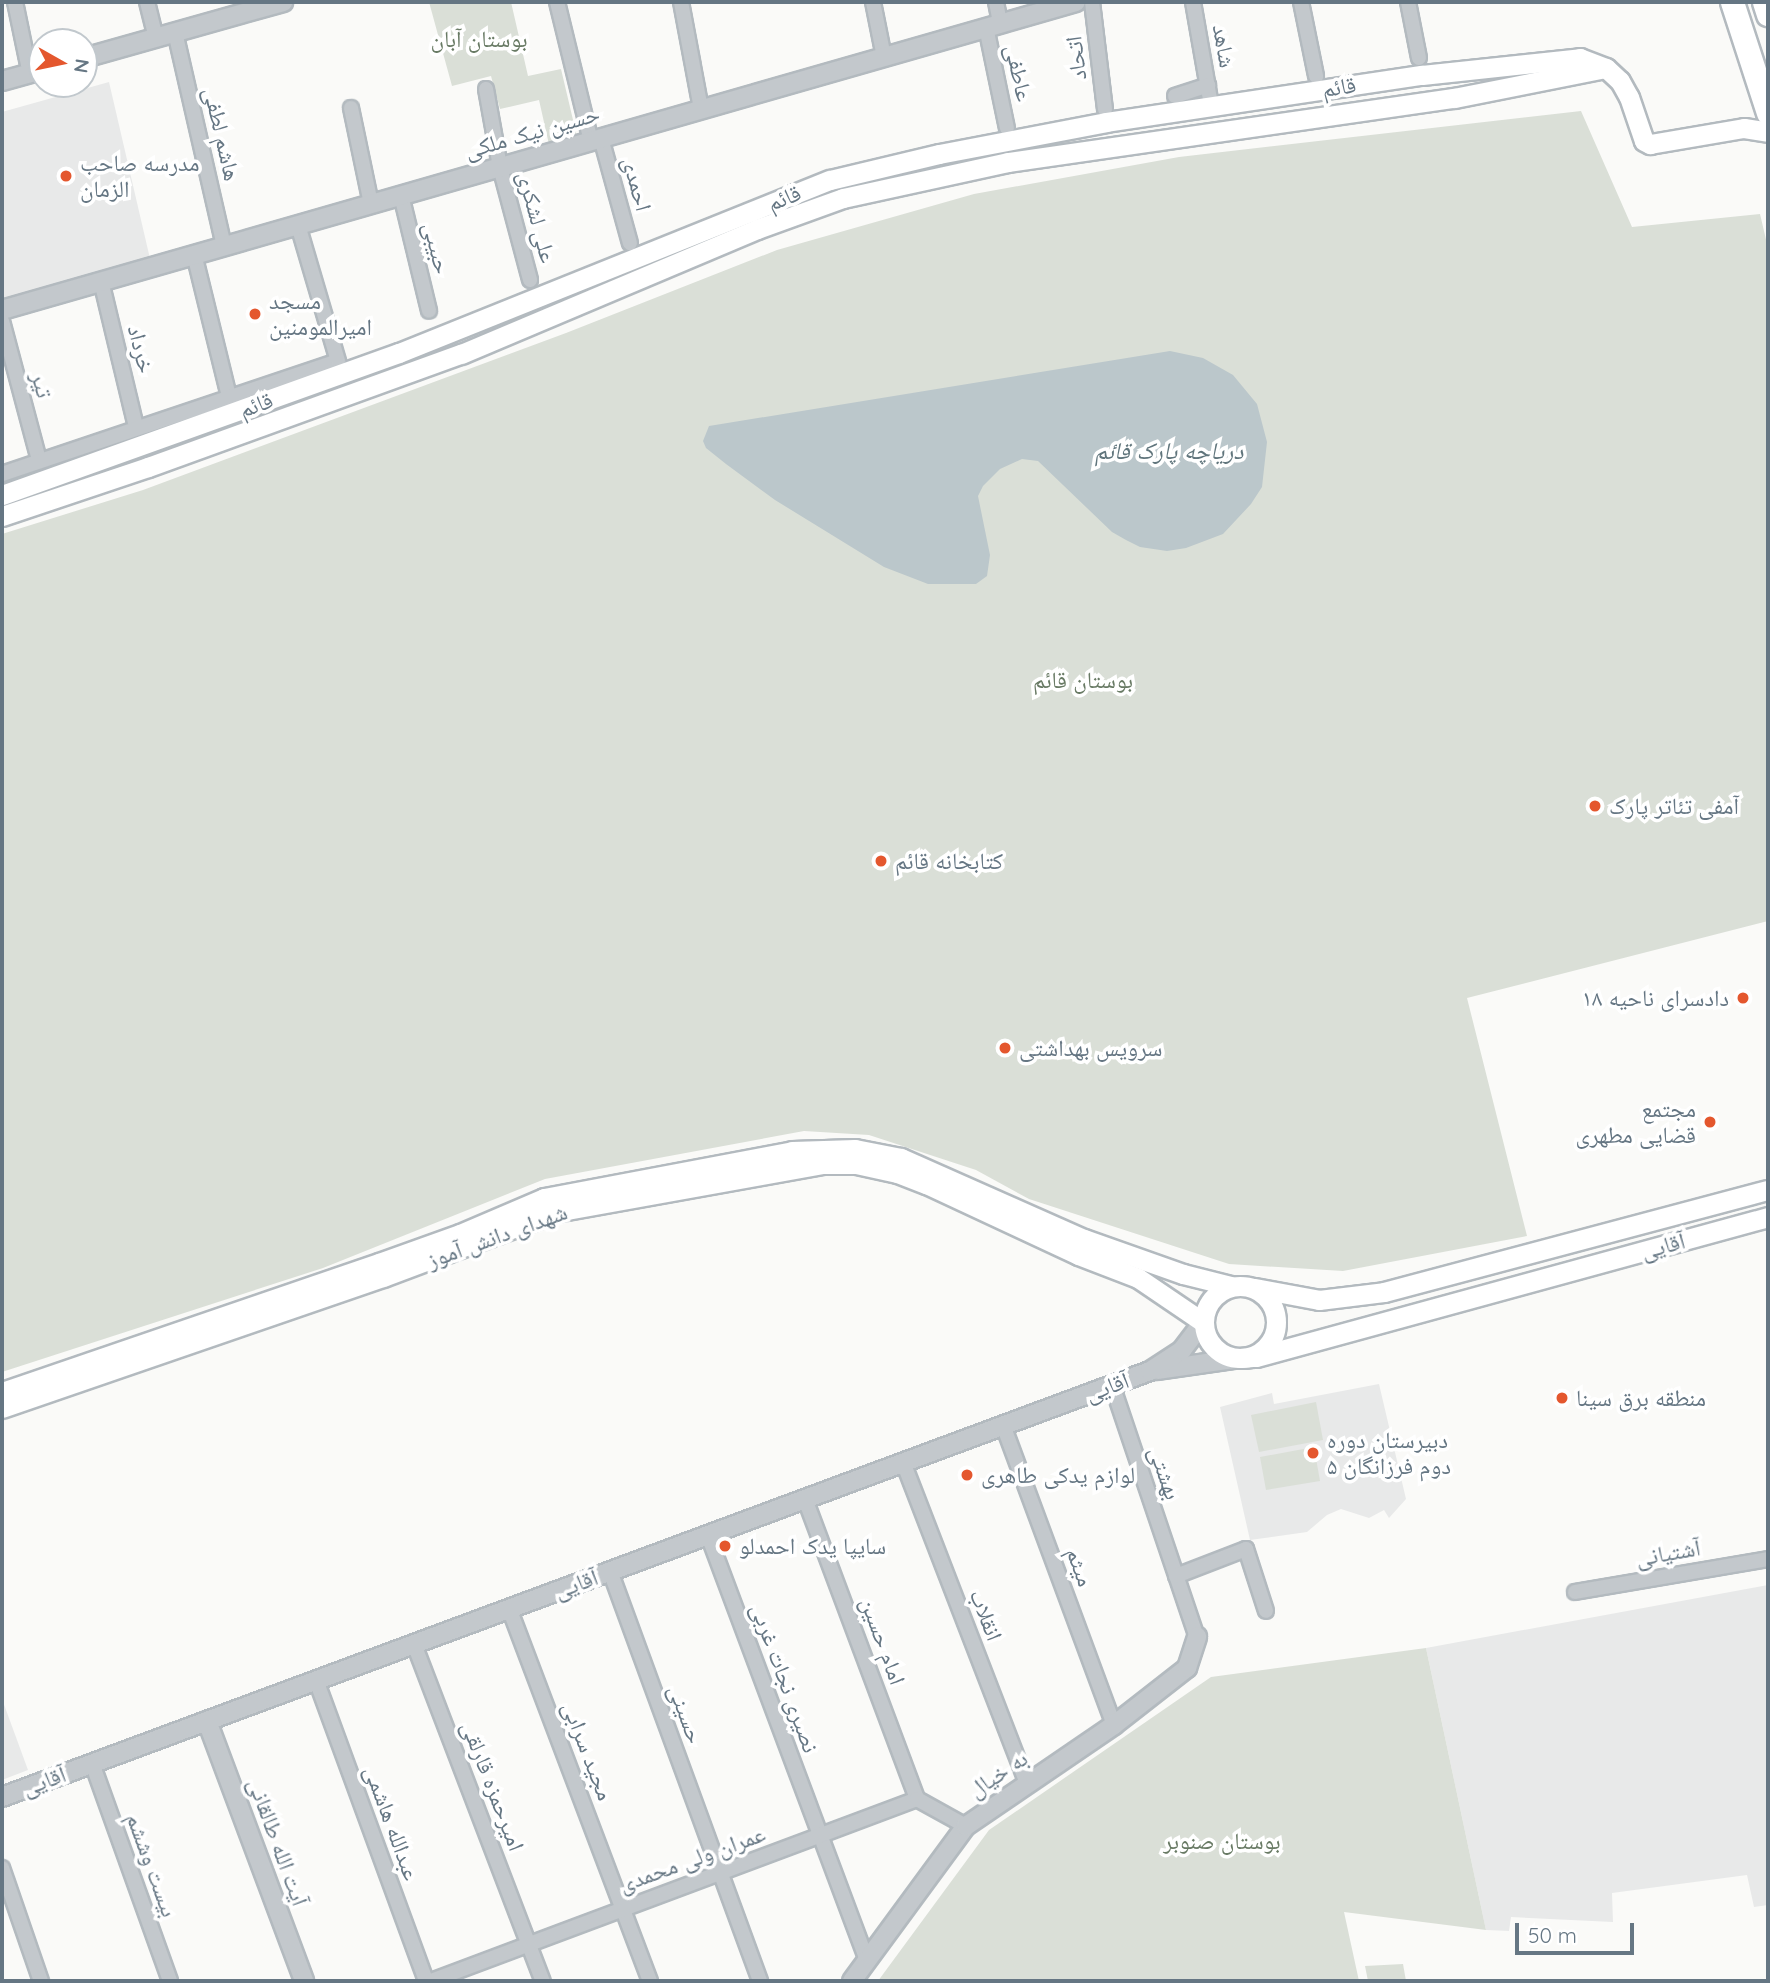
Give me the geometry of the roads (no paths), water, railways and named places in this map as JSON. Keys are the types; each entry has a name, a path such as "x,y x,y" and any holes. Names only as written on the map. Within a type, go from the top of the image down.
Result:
{"main road":[{"path":"1732,2 1768,113"},
{"path":"1764,2 1768,14"},
{"name":"قائم","path":"2,495 399,354 830,180 1021,137 1422,75 1580,58 1606,68"},
{"path":"1606,68 1620,81 1629,97 1644,141 1650,144 1744,128 1768,132"},
{"name":"قائم","path":"2,516 148,467 461,354 757,229 843,198 1008,162 1454,98 1606,68"},
{"path":"2,1392 379,1263 460,1234 544,1198 792,1150 855,1149 901,1158 1138,1278 1203,1322 1210,1343 1229,1356 1240,1358 1263,1350 1275,1329 1272,1305 1255,1288 1231,1286 1081,1247"},
{"name":"شهدای دانش آموز","path":"2,1408 383,1277 556,1212 793,1168 856,1164 897,1173 1081,1247"},
{"name":"آقایی","path":"1255,1288 1319,1300 1384,1292 1768,1190"},
{"name":"آقایی","path":"1240,1358 1256,1357 1768,1217"},
{"path":"1203,1322 1211,1299 1231,1286"}],"street":[{"path":"15,2 28,44"},
{"path":"147,2 156,38"},
{"path":"98,54 281,2"},
{"name":"احمدی","path":"556,2 630,243"},
{"path":"681,2 701,109"},
{"path":"873,2 884,57"},
{"name":"عاطفی","path":"996,2 993,25 1007,128"},
{"name":"حسین نیک ملکی","path":"2,310 1076,2"},
{"name":"اتحاد","path":"1092,2 1105,109"},
{"name":"شاهد","path":"1175,96 1209,92 1193,2"},
{"path":"1301,2 1316,76"},
{"path":"1408,2 1419,58"},
{"name":"هاشم لطفی","path":"175,32 225,246"},
{"path":"2,81 28,70"},
{"name":"علی لشکری","path":"486,89 500,167 530,280"},
{"path":"351,108 371,204"},
{"name":"حبیبی","path":"401,195 429,311"},
{"path":"2,474 338,361 298,225"},
{"path":"194,254 229,396"},
{"name":"خرداد","path":"101,281 136,427"},
{"name":"تیر","path":"2,321 39,460"},
{"name":"آقایی","path":"1150,1371 1182,1350 1203,1322"},
{"name":"آقایی","path":"2,1797 1150,1371 1240,1358"},
{"name":"بهشتی","path":"1112,1385 1197,1637"},
{"name":"میثم","path":"1003,1425 1114,1725"},
{"name":"انقلاب","path":"903,1462 1027,1784"},
{"name":"امام حسین","path":"805,1499 918,1799"},
{"name":"نصیری نجات غربی","path":"708,1535 867,1959"},
{"path":"1176,1576 1246,1549 1266,1611"},
{"name":"آشتیانی","path":"1575,1592 1768,1559"},
{"name":"حسینی","path":"610,1571 760,1981"},
{"name":"مجید سرابی","path":"509,1608 650,1981"},
{"name":"به خیال","path":"852,1981 966,1826 1114,1725 1187,1668 1197,1637"},
{"name":"امیرحمزه قارلقی","path":"414,1644 543,1981"},
{"name":"عبدالله هاشمی","path":"316,1680 429,1981"},
{"name":"آیت الله طالقانی","path":"207,1721 304,1981"},
{"name":"بیست وششم","path":"92,1763 170,1981"},
{"path":"918,1799 966,1826"},
{"name":"عمران ولی محمدی","path":"429,1981 918,1799"},
{"path":"2,1868 41,1981"}],"water":[{"name":"دریاچه پارک قائم","path":"1170,351 1203,358 1233,375 1257,404 1267,442 1262,487 1251,504 1223,534 1186,548 1167,551 1140,547 1126,540 1112,532 1038,461 1022,459 1000,469 983,486 978,496 990,555 987,576 976,584 928,584 884,567 775,500 706,448 703,441 709,426"}],"place":[{"name":"مدرسه صاحب الزمان","path":"66,176"},
{"name":"مسجد امیرالمومنین","path":"255,314"},
{"name":"آمفی تئاتر پارک","path":"1595,806"},
{"name":"کتابخانه قائم","path":"881,861"},
{"name":"دادسرای ناحیه ۱۸","path":"1743,998"},
{"name":"سرویس بهداشتی","path":"1005,1048"},
{"name":"مجتمع قضایی مطهری","path":"1710,1122"},
{"name":"منطقه برق سینا","path":"1562,1398"},
{"name":"دبیرستان دوره دوم فرزانگان ۵","path":"1313,1453"},
{"name":"لوازم یدکی طاهری","path":"967,1475"},
{"name":"سایپا یدک احمدلو","path":"725,1546"}],"park label":[{"name":"بوستان آبان","path":"479,39"},
{"name":"بوستان قائم","path":"1083,680"},
{"name":"بوستان صنوبر","path":"1222,1841"}]}
